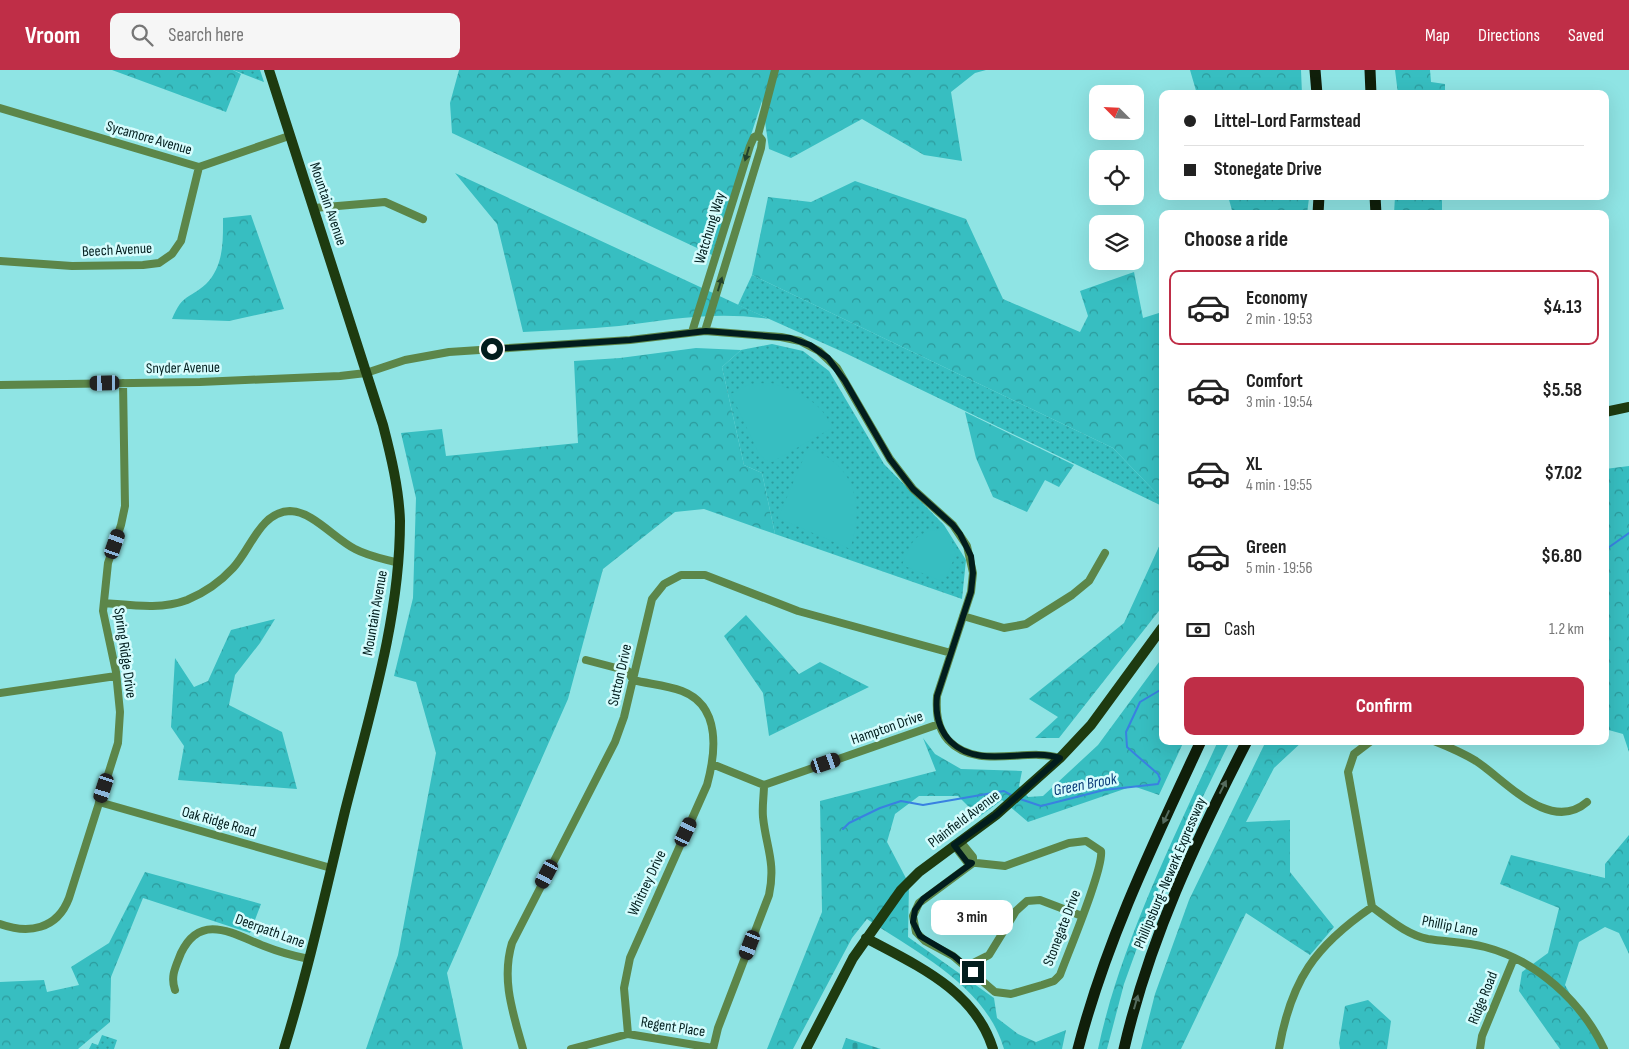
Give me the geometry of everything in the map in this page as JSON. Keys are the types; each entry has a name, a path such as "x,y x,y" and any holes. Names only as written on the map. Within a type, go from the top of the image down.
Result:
{"highway":[{"path":"1315,70 1317,90"},
{"path":"1370,70 1372,90"},
{"name":"Phillipsburg-Newark Expressway","path":"1078,1049 1096,986 1116,927 1198,745"},
{"name":"Phillipsburg-Newark Expressway","path":"1124,1049 1145,973 1172,899 1212,810 1245,745"}],"main road":[{"name":"Mountain Avenue","path":"269,70 366,373 394,469 400,520 398,581 388,637 309,959 284,1049"},
{"path":"1609,411 1629,407"},
{"name":"Plainfield Avenue","path":"806,1049 866,938 901,890 919,872 1028,789 1060,758 1091,726 1159,632"},
{"path":"866,938 932,974 961,996 980,1021 993,1049"}],"street":[{"name":"Watchung Way","path":"692,332 752,139 758,135 776,70"},
{"name":"Sycamore Avenue","path":"0,108 199,167 289,136"},
{"name":"Watchung Way","path":"706,331 761,148 761,137 758,135"},
{"name":"Beech Avenue","path":"0,261 72,266 159,263 172,254 181,241 199,167"},
{"path":"314,208 385,202 423,219"},
{"name":"Snyder Avenue","path":"0,385 312,377 366,373 405,360 449,352 630,340 706,331 790,338 810,345 828,358 845,381 890,459 913,489 953,525 967,546 973,564 973,583 937,696 936,709 939,724"},
{"name":"Spring Ridge Drive","path":"0,924 16,930 35,929 44,926 59,915 69,898 118,743 120,712 116,676 106,633 104,603 108,563 121,525 125,506 123,383"},
{"path":"104,603 168,605 200,594 233,568 245,554 263,524 283,512 305,514 336,539 357,550 398,563"},
{"path":"963,616 1004,628 1026,624 1072,595 1089,581 1105,552"},
{"name":"Sutton Drive","path":"524,1049 507,985 507,964 512,943 615,742 624,717 652,599 668,581 686,574 705,575 798,611 951,653"},
{"name":"Whitney Drive","path":"586,660 628,671 633,680 682,692 700,704 712,722 714,747 712,764 702,797 630,958 624,996 628,1034"},
{"path":"0,693 116,676"},
{"path":"939,724 947,738 955,746 975,756 1041,754 1060,758"},
{"name":"Hampton Drive","path":"764,785 939,724"},
{"path":"1279,1049 1287,1007 1302,976 1330,939 1372,907 1348,772 1354,754 1366,745"},
{"path":"1442,745 1478,762 1521,796 1536,805 1550,810 1567,811 1580,807 1586,802"},
{"path":"712,764 764,785 763,816 773,864 769,895 713,1048"},
{"name":"Oak Ridge Road","path":"99,802 331,868"},
{"name":"Stonegate Drive","path":"1086,841 1097,846 1102,857 1060,975 1054,981 1004,995 991,990 967,966 920,936 913,922 915,910 923,899 972,863 1005,866 1069,843 1086,841"},
{"path":"957,843 973,857 972,863"},
{"path":"967,966 989,955 1016,911 1027,901 1040,900 1082,916"},
{"name":"Phillip Lane","path":"1372,907 1400,927 1419,936 1487,947 1514,958 1535,970 1558,988 1574,1005 1604,1049"},
{"name":"Deerpath Lane","path":"175,990 173,974 183,950 194,936 209,929 226,930 262,946 309,959"},
{"name":"Ridge Road","path":"1480,1049 1482,1036 1514,958"},
{"name":"Regent Place","path":"571,1049 628,1034 713,1048"}],"green space":[{"path":"112,70 233,70 241,74 226,112"},
{"path":"233,70 260,70 264,82"},
{"path":"459,70 986,70 975,73 951,92 962,161 924,155 862,119 791,158 769,149 762,101 712,255 452,133 450,103"},
{"path":"1190,70 1301,70 1302,90 1196,90"},
{"path":"1395,70 1430,70 1431,82 1445,84 1445,90 1398,90"},
{"path":"455,173 769,319 712,316 619,326 523,332 497,224"},
{"path":"855,181 966,219 1003,299 1080,332 1088,316 1080,291 1134,272 1143,318 1159,313 1159,496 1113,448 752,275 768,197 811,202"},
{"path":"1229,200 1309,200 1308,210 1232,210"},
{"path":"1395,200 1442,200 1442,210 1394,210"},
{"path":"251,215 284,309 229,321 172,319 179,305 212,277 221,253 223,218"},
{"path":"752,275 1113,448 1159,496 1159,505 843,352 738,305"},
{"path":"772,344 803,351 829,371 884,464 944,525 966,560 962,599 775,534 762,473 744,465 722,367 741,350"},
{"path":"696,348 741,350 722,367 744,465 762,473 775,534 704,509 675,512 603,569 568,699 447,973 463,1049 366,1049 398,955 436,753 416,682 394,676 413,598 416,498 401,433 442,429 446,456 578,443 574,361 620,358"},
{"path":"771,383 790,389 808,398 822,411 832,428 772,462 765,460 758,452 731,394 749,384"},
{"path":"965,412 1074,465 1059,487 1045,480 1027,512 993,497 976,458"},
{"path":"808,448 824,455 836,464 846,475 852,488 856,501 856,516 850,549 778,518"},
{"path":"1629,466 1629,752 1623,734 1609,730 1609,468"},
{"path":"934,530 944,531 951,539 956,554 944,582 902,565 916,538"},
{"path":"1159,547 1159,611 1059,738 1035,738 1058,717 1029,699 1124,623"},
{"path":"746,615 799,674 820,662 869,687 769,736 763,693 724,636"},
{"path":"275,619 260,643 235,675 229,705 282,732 297,789 178,780 184,746 171,727 175,658 194,687 208,681 231,630"},
{"path":"1159,662 1159,745 1182,745 1159,795 1133,786 1028,822 1002,800 979,817 958,796 919,796 895,814 887,842 909,884 908,937 994,998 997,1018 1018,1034 1036,1042 1066,1030 1062,1049 1004,1049 995,1027 982,1007 966,989 928,958 867,919 852,938 793,1049 767,1049 822,912 820,801 936,771 923,738 935,754 961,769 1022,771 1019,786 1028,797 1043,796 1098,745"},
{"path":"1216,745 1228,745 1159,887 1124,984 1107,1049 1098,1049 1120,971 1134,931 1166,854"},
{"path":"1264,745 1299,745 1274,768 1246,822 1290,820 1290,872 1334,927 1310,955 1246,913 1181,1049 1141,1049 1155,994 1189,900"},
{"path":"1629,835 1629,954 1619,933 1605,927 1579,942 1565,985 1601,1049 1560,1049 1519,991 1522,972 1548,953 1559,908 1500,884 1511,855 1605,878 1605,864"},
{"path":"145,872 261,904 250,933 143,898 111,977 110,1022 78,1049 0,1049 0,982 44,980 47,992 79,985 71,967 109,943"},
{"path":"1368,1000 1391,1021 1387,1049 1340,1049 1339,1043 1345,1006"},
{"path":"102,1035 117,1040 114,1049 89,1049 92,1043 98,1045"},
{"path":"846,1038 881,1049 842,1049"}],"waterway":[{"name":"Green Brook","path":"1609,547 1629,533"},
{"name":"Green Brook","path":"1020,799 1041,806 1104,790 1158,784 1160,779 1158,774 1127,747 1126,732 1140,702 1159,691"},
{"name":"Green Brook","path":"843,829 849,823 880,808 901,801 923,805 1004,791 1013,796"}],"route":[{"path":"492,349 630,340 706,331 731,332 790,338 800,341 819,351 837,368 880,446 913,489 953,525 967,546 971,556 973,564 971,592 937,696 936,709 941,729 955,746 975,756 1041,754 1060,758 1028,789 954,845 961,856 967,862 972,863 942,887 927,894 919,902 915,910 913,922 916,932 925,941 954,956 973,972"}]}
